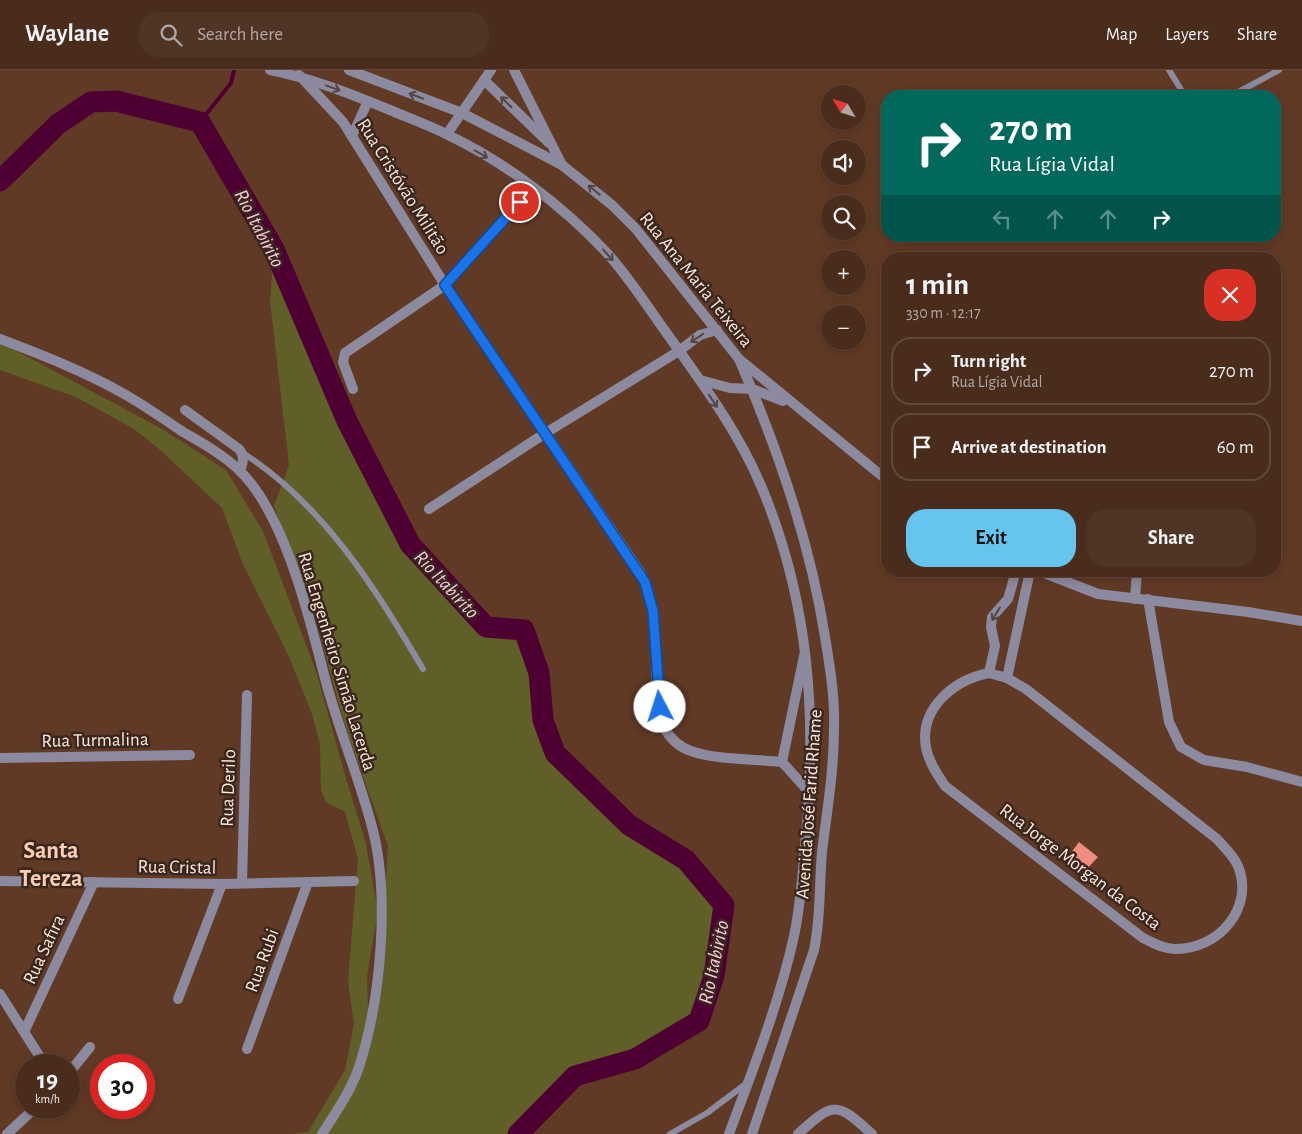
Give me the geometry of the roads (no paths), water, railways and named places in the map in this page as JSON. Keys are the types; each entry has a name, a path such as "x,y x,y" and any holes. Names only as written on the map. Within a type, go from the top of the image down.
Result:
{"street":[{"path":"270,70 299,76 368,101 447,134 487,157 564,212 607,254 632,283 728,423 761,484 780,534 797,598 806,646 812,741 810,793 794,936 773,1013 729,1134"},
{"path":"349,70 462,113 562,165"},
{"path":"447,134 491,70"},
{"name":"Rua Ana Maria Teixeira","path":"514,70 562,165 612,205 636,229 739,359 881,475"},
{"name":"Rua Cristóvão Militão","path":"299,76 330,108 352,136 445,285 645,582 653,611 661,717 669,735 683,748 700,754 782,762"},
{"path":"484,80 553,147"},
{"path":"352,136 368,101"},
{"path":"353,389 343,362 344,352 445,285 532,188"},
{"path":"429,509 544,434 679,351 700,334 717,330"},
{"name":"Rua Engenheiro Simão Lacerda","path":"0,339 64,365 125,394 240,471 265,507 283,543 310,618 340,735 371,823 380,866 378,970 370,1023 357,1072 338,1109 322,1134"},
{"name":"Avenida José Farid Rhame","path":"739,359 796,509 817,584 830,670 834,726 831,784 819,893 818,929 814,950 752,1134"},
{"path":"700,380 730,388 752,389 795,405"},
{"path":"185,410 221,434 243,453 244,460 240,471"},
{"path":"989,673 996,641 991,628 992,617 1008,599 1014,577"},
{"path":"1008,678 1029,577"},
{"path":"1054,577 1098,594 1248,612 1302,621"},
{"path":"1135,599 1137,577"},
{"path":"1148,599 1169,722 1181,747 1204,760 1246,767 1302,782"},
{"path":"806,646 782,762 810,793"},
{"name":"Rua Jorge Morgan da Costa","path":"989,673 1008,678 1026,689 1217,838 1229,852 1238,866 1242,895 1236,912 1226,928 1213,941 1194,948 1175,950 1160,947 1143,938 945,786 934,769 926,748 926,727 932,709 958,683 989,673"},
{"name":"Rua Derilo","path":"242,883 247,695"},
{"name":"Rua Turmalina","path":"0,758 190,755"},
{"name":"Rua Cristal","path":"0,881 222,884 354,881"},
{"name":"Rua Safira","path":"25,1030 94,882"},
{"name":"Rua Rubi","path":"247,1049 308,882"},
{"path":"178,999 222,884"},
{"path":"0,994 39,1054"},
{"path":"80,1059 90,1047"},
{"path":"798,1134 825,1112 835,1109 843,1110 850,1114 872,1134"},
{"path":"7,1134 23,1119"}],"lane":[{"path":"1169,70 1181,90"},
{"path":"1242,90 1279,70"},
{"path":"243,453 286,485 354,560 385,604 423,669"},
{"path":"670,1134 707,1113 748,1082"}],"waterway":[{"path":"200,122 231,83 234,70"},
{"name":"Rio Itabirito","path":"0,181 58,124 91,102 116,101 200,122 274,249 347,421 410,544 486,627 524,630 539,673 543,720 555,753 629,825 686,860 724,905 714,976 699,1021 635,1059 575,1076 518,1134"}],"district":[{"name":"Santa Tereza","path":"51,864"}]}
